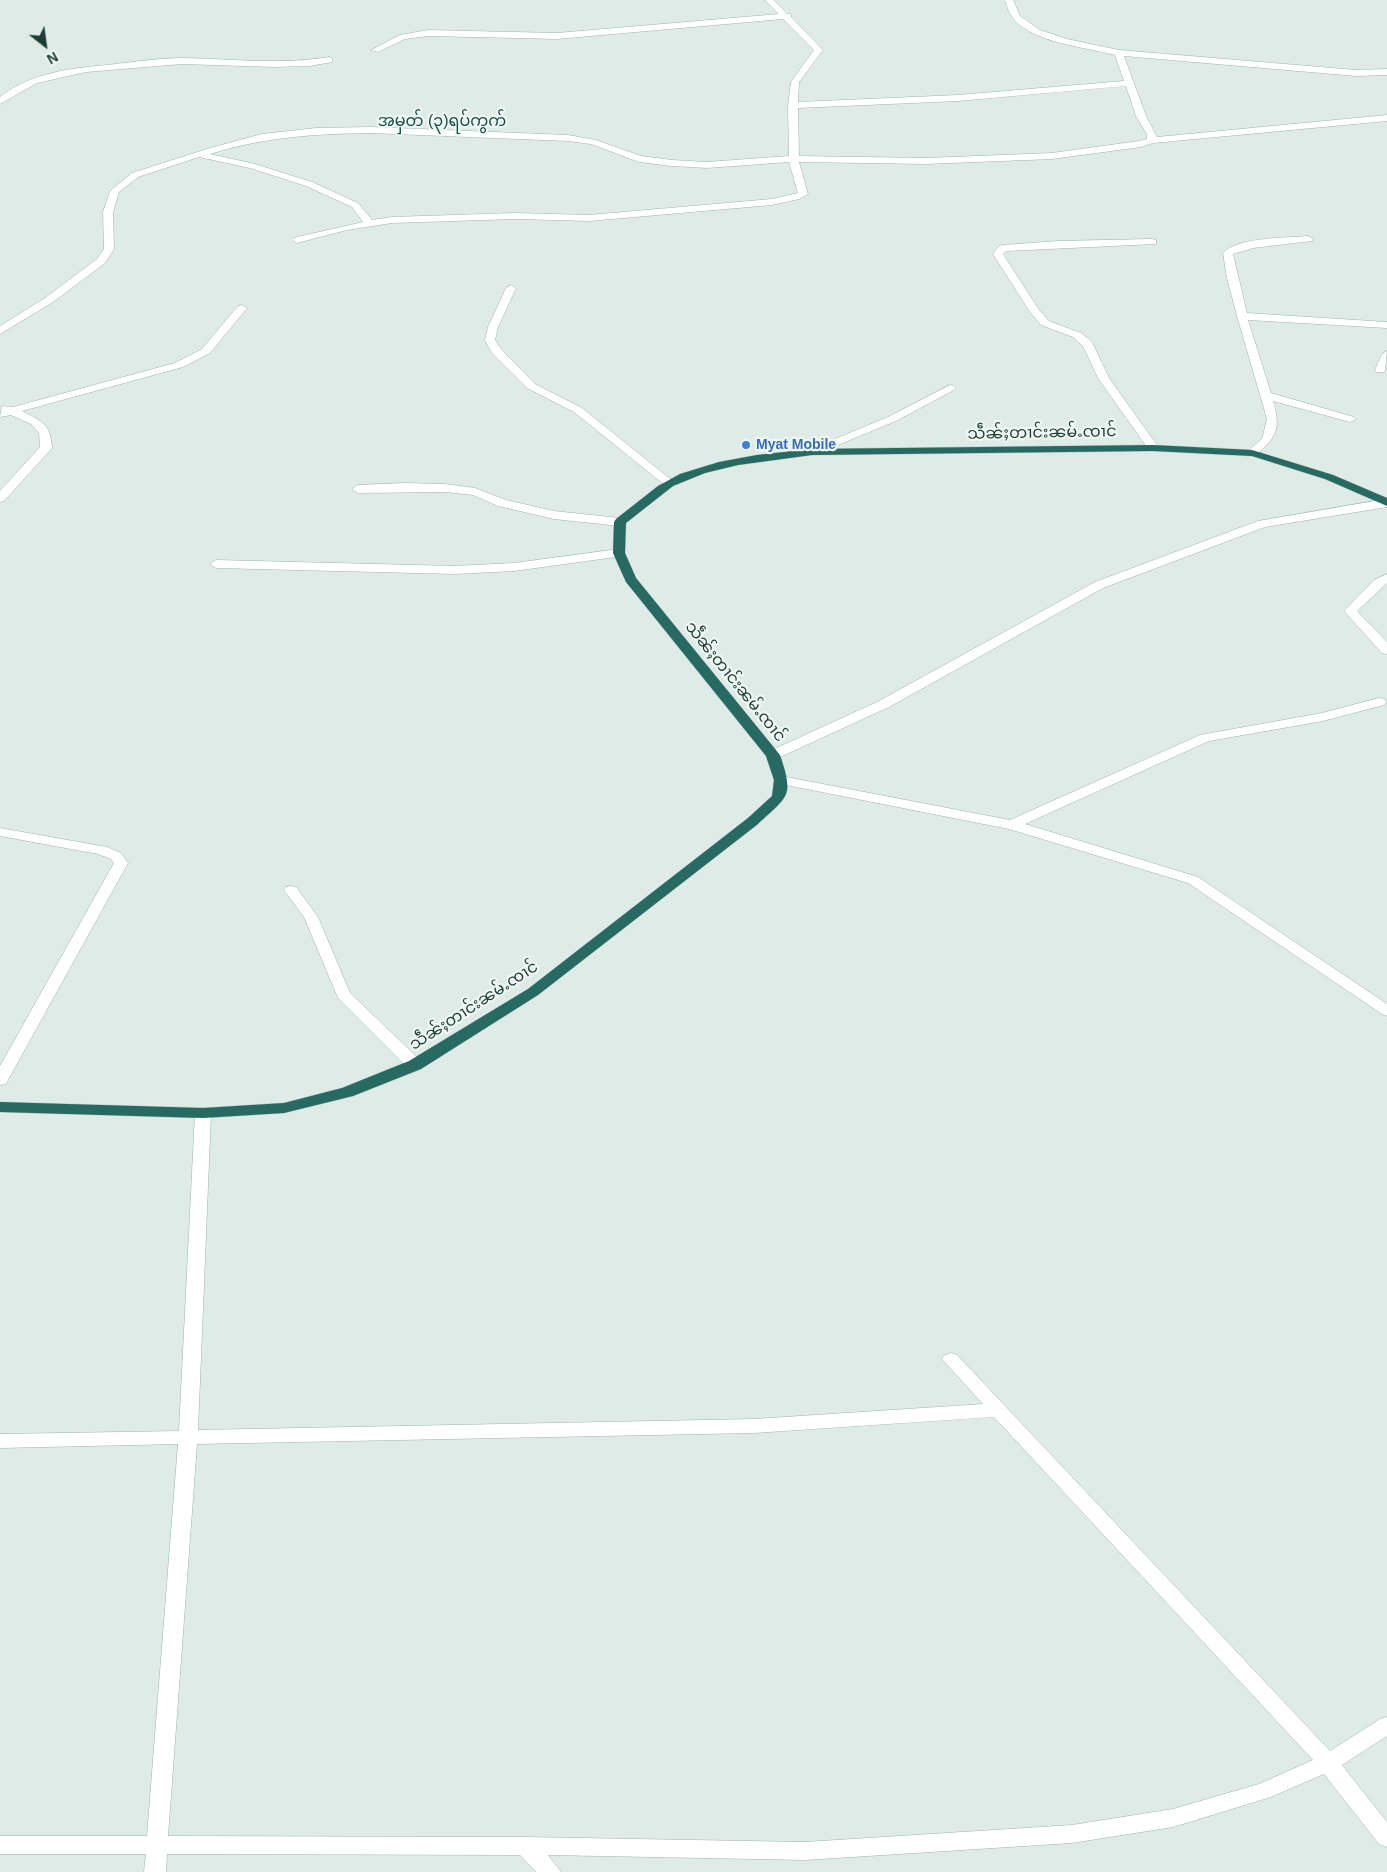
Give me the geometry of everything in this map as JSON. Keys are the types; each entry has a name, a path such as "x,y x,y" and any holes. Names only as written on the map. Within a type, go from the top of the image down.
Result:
{"highway":[{"name":"သဵၼ်ႈတၢင်းၼမ်ႉၸၢင်","path":"0,1107 203,1113 284,1108 347,1092 415,1065 533,992 753,821 779,797 781,780 773,755 630,579 618,553 620,522 670,484 698,471 759,458 812,452 1152,448 1252,453 1320,474 1387,503"}],"street":[{"path":"297,240 392,220 589,218 772,202 803,194 793,158 795,154 793,106 795,82 819,50 788,16 769,0"},
{"path":"1009,0 1016,16 1025,25 1038,33 1120,54 1356,73 1387,72"},
{"path":"375,50 402,37 428,34 491,33 566,36 788,16"},
{"path":"1120,54 1140,116 1152,134 1152,140"},
{"path":"0,101 24,85 53,75 79,70 181,61 281,66 302,65 330,60"},
{"path":"793,106 958,98 1130,82"},
{"path":"0,331 49,300 101,261 109,249 108,212 115,191 135,175 198,154 262,137 316,130 370,130 568,138 593,142 639,159 707,165 793,158 926,161 1052,156 1141,144 1152,140 1387,118"},
{"path":"198,154 252,166 309,184 355,205 370,224"},
{"path":"1252,453 1267,440 1272,419 1242,316 1232,278 1228,253 1231,250 1308,239"},
{"path":"1152,242 1058,244 1003,248 998,254 1035,312 1045,323 1077,335 1088,344 1104,378 1152,448"},
{"path":"511,288 493,327 490,340 496,351 531,386 578,410 670,484"},
{"path":"4,410 179,365 206,351 242,308"},
{"path":"1242,316 1387,325"},
{"path":"1380,370 1387,354"},
{"path":"812,452 892,420 950,388"},
{"path":"1265,395 1350,419"},
{"path":"0,498 46,448 45,432 36,422 4,410"},
{"path":"358,489 445,488 475,492 502,503 554,515 620,522"},
{"path":"773,755 884,704 1099,585 1262,524 1387,503"},
{"path":"216,564 455,570 514,567 618,553"},
{"path":"1387,578 1378,582 1350,611 1387,650"},
{"path":"1012,825 1204,738 1323,717 1379,702"},
{"path":"781,780 1012,825 1193,880 1387,1011"},
{"path":"0,832 102,850 116,856 121,863 0,1080"},
{"path":"292,890 311,917 343,995 415,1065"},
{"path":"155,1872 188,1438 203,1113"},
{"path":"951,1359 1328,1763 1387,1838"},
{"path":"0,1441 754,1426 999,1410"},
{"path":"0,1844 525,1846 805,1851 1072,1834 1173,1818 1264,1791 1328,1763 1387,1725"},
{"path":"525,1846 550,1872"}],"place":[{"name":"Myat Mobile","path":"746,445"}],"district":[{"name":"အမှတ် (၃)ရပ်ကွက်","path":"442,122"}]}
